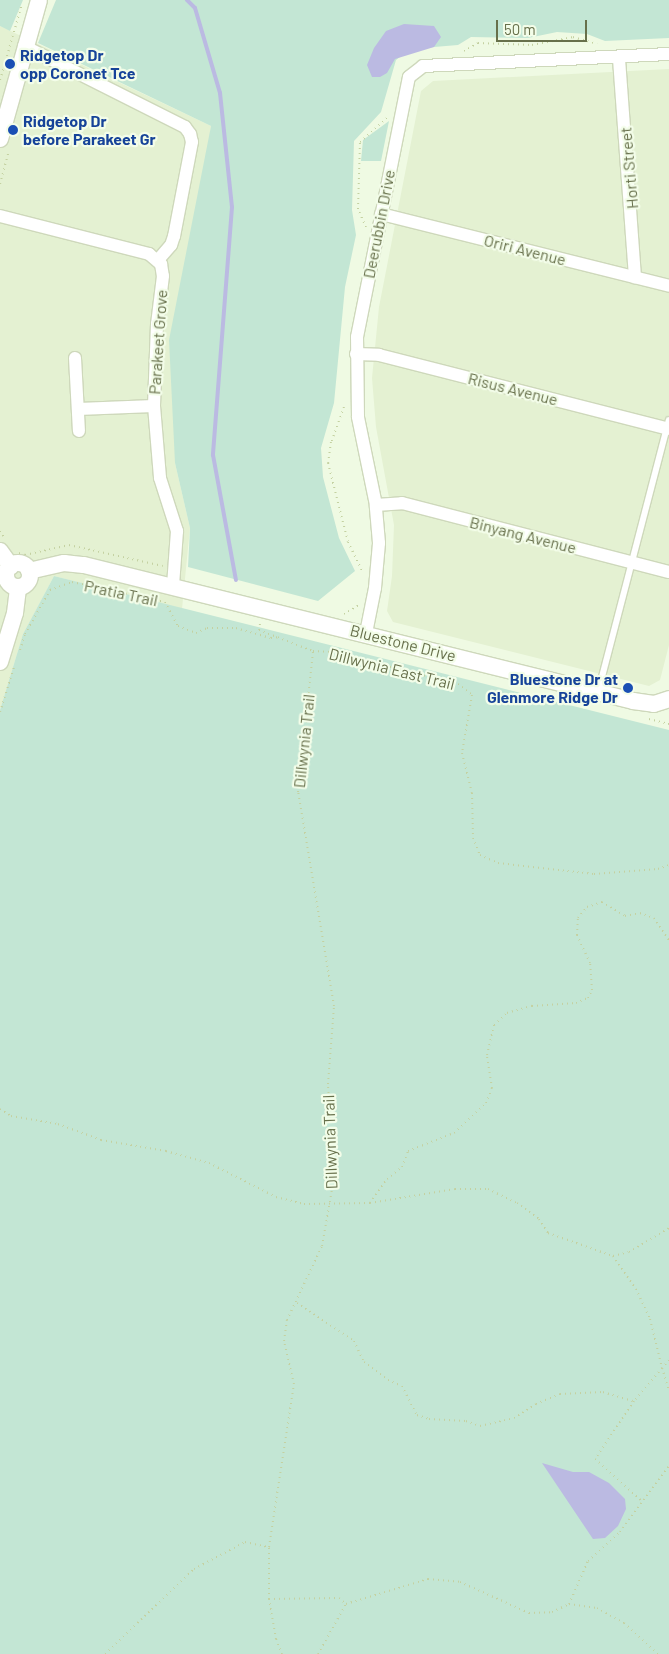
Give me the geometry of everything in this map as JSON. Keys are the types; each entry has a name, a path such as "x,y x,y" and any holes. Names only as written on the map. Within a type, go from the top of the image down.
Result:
{"street":[{"path":"0,139 24,46 39,0"},
{"path":"0,216 149,254 158,260 171,246 174,236 192,142 190,134 185,127 24,46"},
{"name":"Deerubbin Drive","path":"366,633 378,559 376,505 358,417 356,354 407,82 415,70 427,66 619,59 669,54"},
{"name":"Horti Street","path":"619,59 635,277"},
{"name":"Oriri Avenue","path":"381,214 669,286"},
{"name":"Parakeet Grove","path":"158,260 163,276 157,324 154,406 160,478 177,531 173,586"},
{"name":"Risus Avenue","path":"356,354 379,355 668,426"},
{"path":"74,358 79,431"},
{"path":"78,409 154,406"},
{"name":"Binyang Avenue","path":"376,505 402,504 669,572"},
{"path":"0,551 10,566"},
{"name":"Bluestone Drive","path":"29,571 64,563 173,586 633,701 654,704 668,701"},
{"path":"10,566 21,564 29,571 28,582 18,588"},
{"path":"10,566 6,579 18,588"},
{"path":"0,662 15,613 18,588"}],"lane":[{"path":"598,692 668,426"}],"path":[{"path":"0,80 24,0"},
{"path":"462,52 478,43 532,45 573,37 602,46"},
{"path":"368,230 358,209 360,142 389,116 390,109"},
{"path":"347,400 331,442 328,463 348,542 366,578"},
{"name":"Pratia Trail","path":"19,651 25,634 50,590 72,582 165,602 178,626 196,633 207,628 236,628 270,638 279,636"},
{"path":"336,613 344,615 362,603"},
{"path":"263,609 259,630 313,650"},
{"name":"Dillwynia East Trail","path":"313,650 332,652 458,684 472,695 462,753 472,793 473,838 480,855 498,863 594,874 658,869 669,865"},
{"name":"Dillwynia Trail","path":"282,1654 276,1639 269,1599 269,1547 294,1384 284,1340 287,1320 322,1246 331,1206 334,1178 328,1084 334,1006 298,792 313,650"},
{"path":"0,712 16,660"},
{"path":"370,1202 387,1179 402,1167 408,1152 454,1133 486,1103 492,1088 487,1055 494,1025 507,1013 532,1006 576,1003 588,998 592,990 590,963 577,935 578,918 587,907 602,902 626,916 640,913 654,918 669,940"},
{"path":"0,1109 11,1116 58,1124 101,1140 166,1151 209,1163 276,1197 304,1204 331,1206 455,1189 488,1189 503,1194 524,1208 539,1219 548,1233 613,1256 629,1252 669,1228"},
{"path":"613,1256 636,1289 650,1319 669,1391"},
{"path":"296,1302 354,1341 364,1362 388,1380 402,1386 417,1416 429,1419 466,1421 480,1426 514,1418 536,1404 560,1394 603,1392 634,1401"},
{"path":"642,1502 596,1459 634,1401 669,1360"},
{"path":"569,1604 588,1561 620,1532 669,1466"},
{"path":"105,1654 194,1569 245,1542 269,1547"},
{"path":"318,1654 346,1604 428,1579 460,1582 529,1613 552,1612 569,1604 597,1608 624,1623 658,1654"},
{"path":"269,1599 339,1598 346,1604"}],"shaded area":[{"path":"0,0 23,0 10,31 0,26"},
{"path":"56,0 669,0 669,38 605,41 587,34 557,32 528,38 471,37 458,45 410,49 396,60 381,112 354,141 352,210 356,235 345,287 334,403 321,448 323,477 339,538 355,571 318,601 188,567 190,528 175,463 169,340 211,126 38,43"},
{"path":"0,26 211,126 175,463 190,528 182,609 54,576 23,634 0,710"},
{"path":"669,69 669,645 660,680 649,686 393,622 387,611 392,576 394,525 376,427 372,378 379,307 421,91 433,81"},
{"path":"389,121 381,161 361,161 363,140"},
{"path":"54,576 669,730 669,1654 0,1654 0,710 23,634"}],"water":[{"path":"404,24 434,26 441,37 434,47 395,59 387,73 380,77 372,77 367,65 374,48 386,31"},
{"path":"542,1463 573,1472 589,1472 609,1483 625,1499 626,1509 618,1526 605,1538 593,1539"}],"waterway":[{"path":"187,0 195,8 220,93 232,207 213,455 236,580"}],"place":[{"name":"Ridgetop Dr opp Coronet Tce","path":"10,64"},
{"name":"Ridgetop Dr before Parakeet Gr","path":"13,130"},
{"name":"Bluestone Dr at Glenmore Ridge Dr","path":"628,688"}]}
